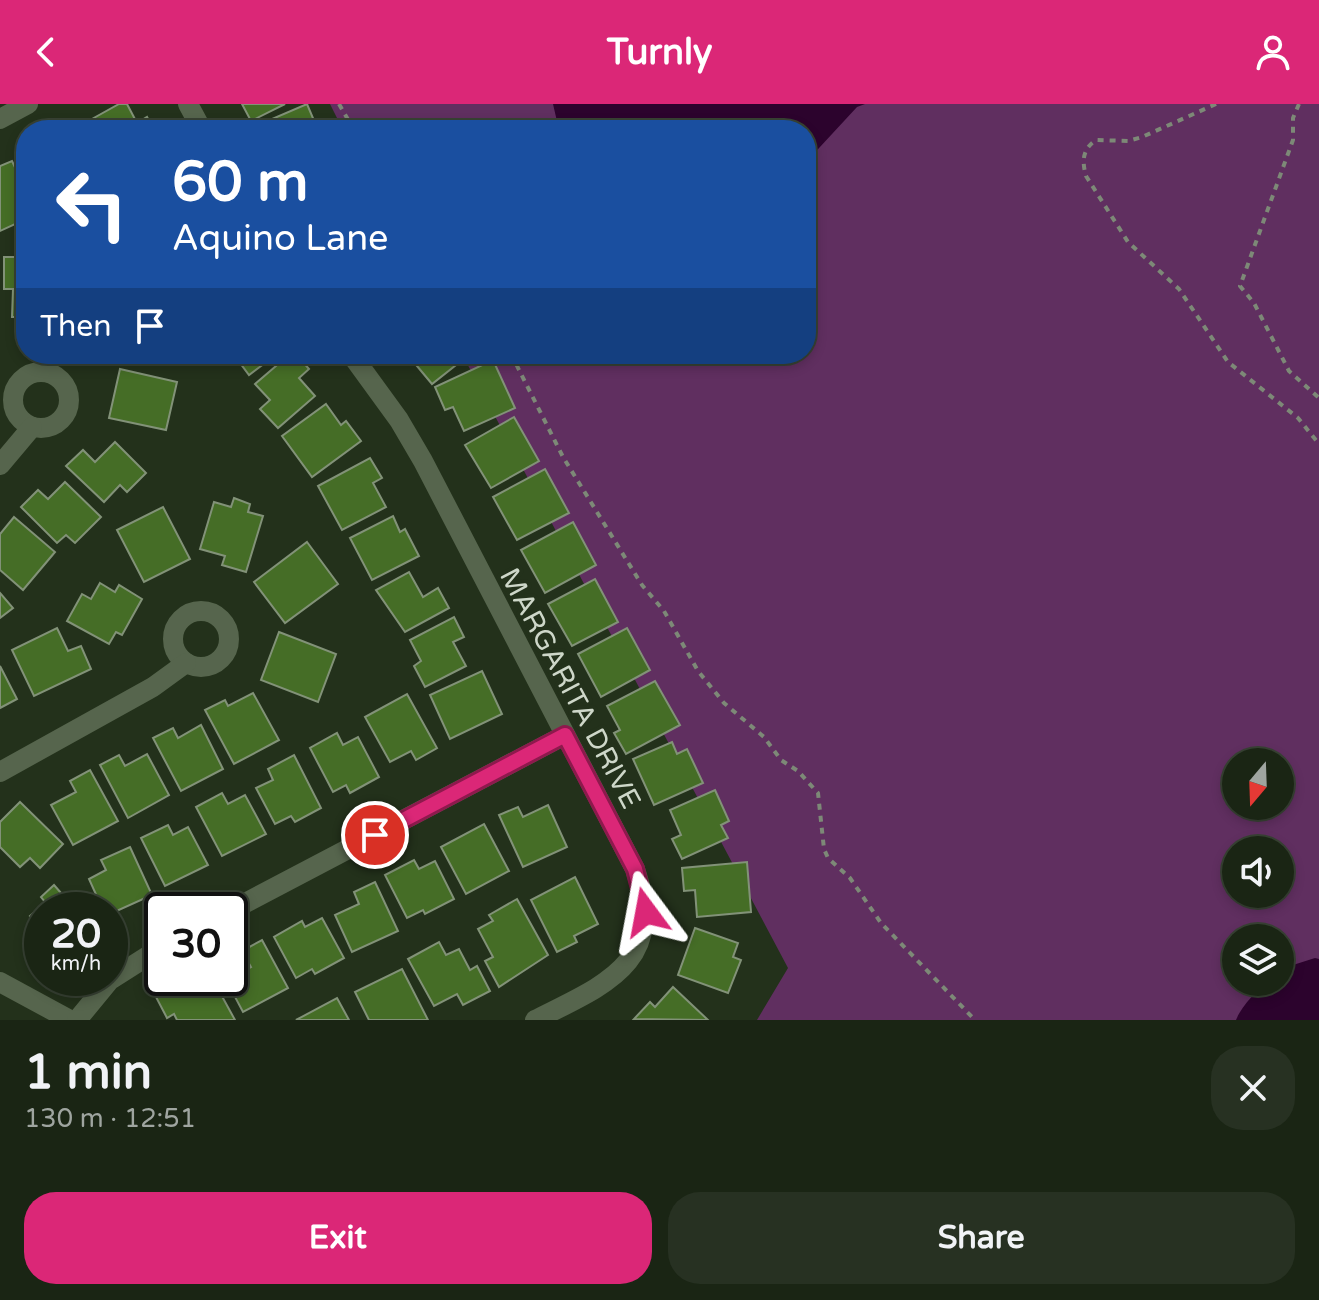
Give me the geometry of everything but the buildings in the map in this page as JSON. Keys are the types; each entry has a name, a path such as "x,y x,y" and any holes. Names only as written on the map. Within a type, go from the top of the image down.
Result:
{"street":[{"path":"0,119 28,104"},
{"name":"MARGARITA DRIVE","path":"358,364 399,420 423,461 635,869 646,912 635,951 620,972 601,987 535,1020"},
{"path":"0,465 32,427"},
{"path":"0,772 153,687 186,663"},
{"path":"248,902 565,735"},
{"path":"77,1020 110,980 144,958"},
{"path":"0,982 70,1020"}],"path":[{"path":"1216,104 1142,137 1128,141 1096,140 1086,149 1083,165 1086,176 1128,242 1179,289 1228,362 1298,418 1319,444"},
{"path":"1299,104 1293,118 1293,140 1240,286 1254,303 1289,371 1319,398"},
{"path":"516,364 563,457 642,585 664,611 698,671 724,703 764,737 781,760 798,771 818,793 822,840 828,858 850,878 881,923 975,1020"}],"shaded area":[{"path":"330,104 1319,104 1319,1020 757,1020 788,968 467,364 816,364 816,120 338,120"},
{"path":"553,104 865,104 857,107 816,151 816,120 557,120"},
{"path":"1319,959 1319,1020 1236,1020 1253,996 1294,996 1294,965"}],"route":[{"path":"375,835 565,735 635,869 644,894 646,912"}]}
